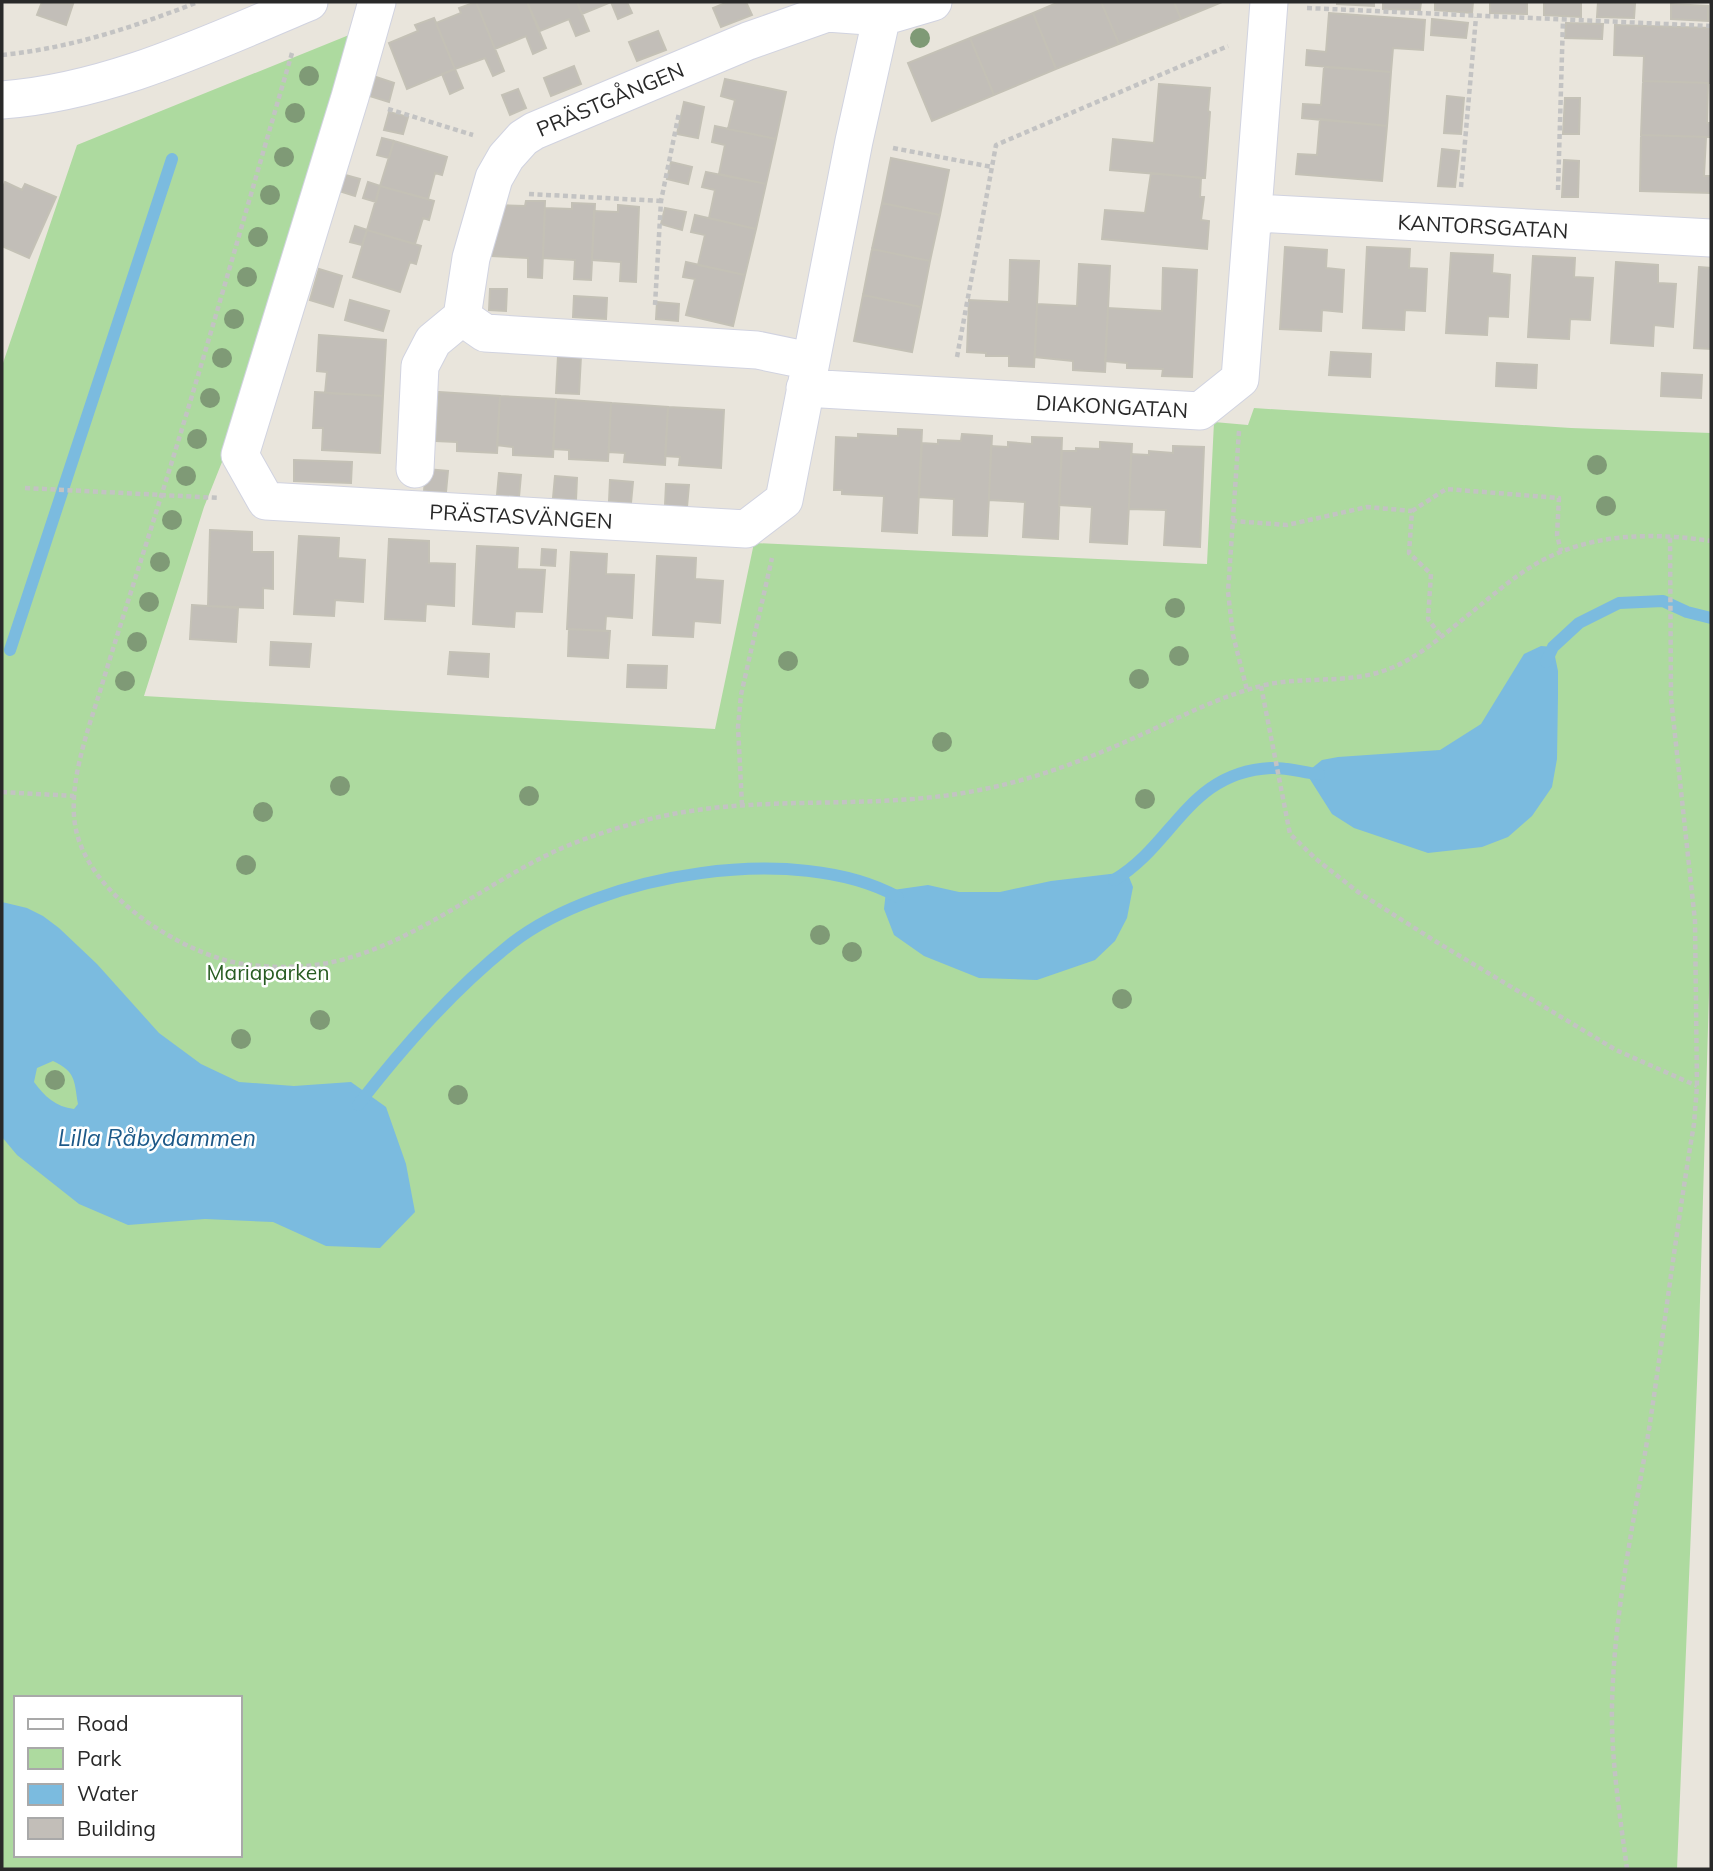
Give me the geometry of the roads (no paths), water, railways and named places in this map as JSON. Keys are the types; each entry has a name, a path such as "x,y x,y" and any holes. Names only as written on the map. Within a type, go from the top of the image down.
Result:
{"street":[{"path":"2,100 118,78 173,59 308,2"},
{"name":"PRÄSTASVÄNGEN","path":"377,2 240,455 266,501 746,529 784,500 854,141 883,9"},
{"path":"883,9 933,2"},
{"name":"PRÄSTGÅNGEN","path":"461,317 471,258 494,178 506,157 523,138 689,65 827,12 883,9"},
{"name":"DIAKONGATAN","path":"808,374 953,397 1200,411 1240,380 1255,213 1268,12"},
{"name":"KANTORSGATAN","path":"1255,213 1711,238"},
{"path":"415,469 420,366 433,341 461,317 485,333 757,350 808,374"}],"water":[{"path":"1541,646 1553,647 1558,671 1557,759 1552,787 1532,816 1508,837 1482,847 1428,853 1354,828 1332,814 1306,773 1322,760 1440,750 1481,724 1524,654"},
{"path":"1127,872 1133,887 1127,918 1115,941 1095,960 1037,980 979,978 924,956 894,935 884,909 886,891 928,885 959,892 1000,892 1051,881"},
{"name":"Lilla Råbydammen","path":"2,902 27,908 59,928 97,964 159,1033 201,1064 239,1082 294,1086 351,1082 386,1107 406,1164 415,1212 380,1248 326,1246 273,1222 205,1219 128,1225 79,1204 17,1155 2,1137","holes":["53,1061 66,1069 73,1078 78,1104 74,1109 51,1100 34,1082 37,1068"]}],"waterway":[{"path":"10,650 172,159"},
{"path":"1546,662 1553,647 1579,623 1619,603 1663,601 1687,612 1711,618"},
{"path":"1114,880 1135,865 1184,812 1220,782 1243,773 1271,768 1319,774"},
{"path":"358,1105 430,1020 490,961 512,943 550,919 596,899 647,883 700,873 755,869 808,871 856,880 898,897"}],"park label":[{"name":"Mariaparken","path":"268,972"}]}
